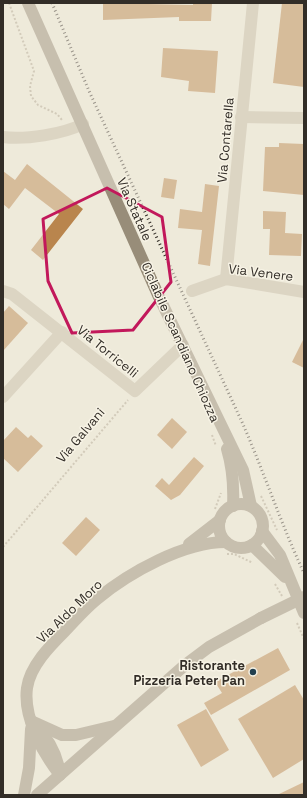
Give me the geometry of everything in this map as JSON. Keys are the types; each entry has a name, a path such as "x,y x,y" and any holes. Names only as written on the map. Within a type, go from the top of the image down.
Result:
{"main road":[{"name":"Via Statale","path":"28,3 159,297 243,470 251,506 256,510 262,520 262,531"},
{"name":"Via Statale","path":"220,425 232,467 228,484 232,506"},
{"path":"251,506 239,504 232,506 216,518 220,532 226,542 241,548 252,545 256,542 262,531"},
{"name":"Via Aldo Moro","path":"24,795 29,768 31,721 26,689 35,667 52,644 96,600 118,583 176,553 200,537 216,518"},
{"path":"262,531 271,554 291,584 300,617"},
{"name":"Via Aldo Moro","path":"176,553 211,542 226,542"},
{"path":"252,545 271,554"},
{"path":"36,795 185,665 209,647 260,618 304,597"},
{"path":"31,721 62,735 76,735 117,725"},
{"path":"31,721 47,737 57,760 60,775"}],"street":[{"name":"Via Contarella","path":"226,279 253,3"},
{"path":"241,117 304,118"},
{"path":"3,137 32,136 72,130 83,124"},
{"name":"Via Venere","path":"192,291 226,279 304,292"},
{"name":"Via Torricelli","path":"3,290 12,294 62,332 135,391"},
{"name":"Via Torricelli","path":"3,397 62,332"},
{"path":"135,391 183,346"}],"path":[{"path":"9,3 34,71 30,86 31,96 38,105 57,114 72,130"},
{"name":"Via Galvani","path":"3,547 135,391"},
{"name":"Ciclabile Scandiano Chiozza","path":"211,433 217,446"},
{"path":"216,518 221,494 228,484"},
{"path":"220,553 234,554 258,568 283,544 261,495"},
{"path":"272,582 283,598"},
{"path":"300,617 304,639"}],"highlighted area":[{"path":"107,188 162,217 171,282 133,330 72,333 48,281 43,219"}],"building":[{"path":"103,3 193,5 193,3 212,3 211,21 179,21 179,17 103,20"},
{"path":"282,3 304,3 304,87 273,83"},
{"path":"163,48 218,51 215,93 188,91 189,81 161,77"},
{"path":"279,143 304,144 304,195 263,191 265,147 279,147"},
{"path":"27,164 83,209 43,260 31,250 59,214 25,188 9,209 3,204 3,171 15,180"},
{"path":"164,178 177,180 174,199 161,197"},
{"path":"205,184 219,186 210,266 198,264 202,230 178,228 180,209 202,212"},
{"path":"263,211 286,212 285,233 302,234 301,256 269,255 270,229 263,229"},
{"path":"9,306 28,323 3,351 3,313"},
{"path":"304,338 304,368 292,362"},
{"path":"172,418 187,432 172,449 157,435"},
{"path":"16,427 28,438 31,435 43,446 18,472 3,458 3,441"},
{"path":"194,457 204,466 180,495 171,500 155,486 162,478 169,485"},
{"path":"86,517 100,530 76,556 62,543"},
{"path":"278,648 290,670 211,715 204,703 222,693 215,682"},
{"path":"295,685 304,700 304,759 273,778 238,719"},
{"path":"206,709 229,750 201,767 177,725"},
{"path":"304,782 304,795 277,795"}],"railway":[{"path":"52,3 89,91 242,422 304,573"}],"place":[{"name":"Ristorante Pizzeria Peter Pan","path":"253,672"}]}
